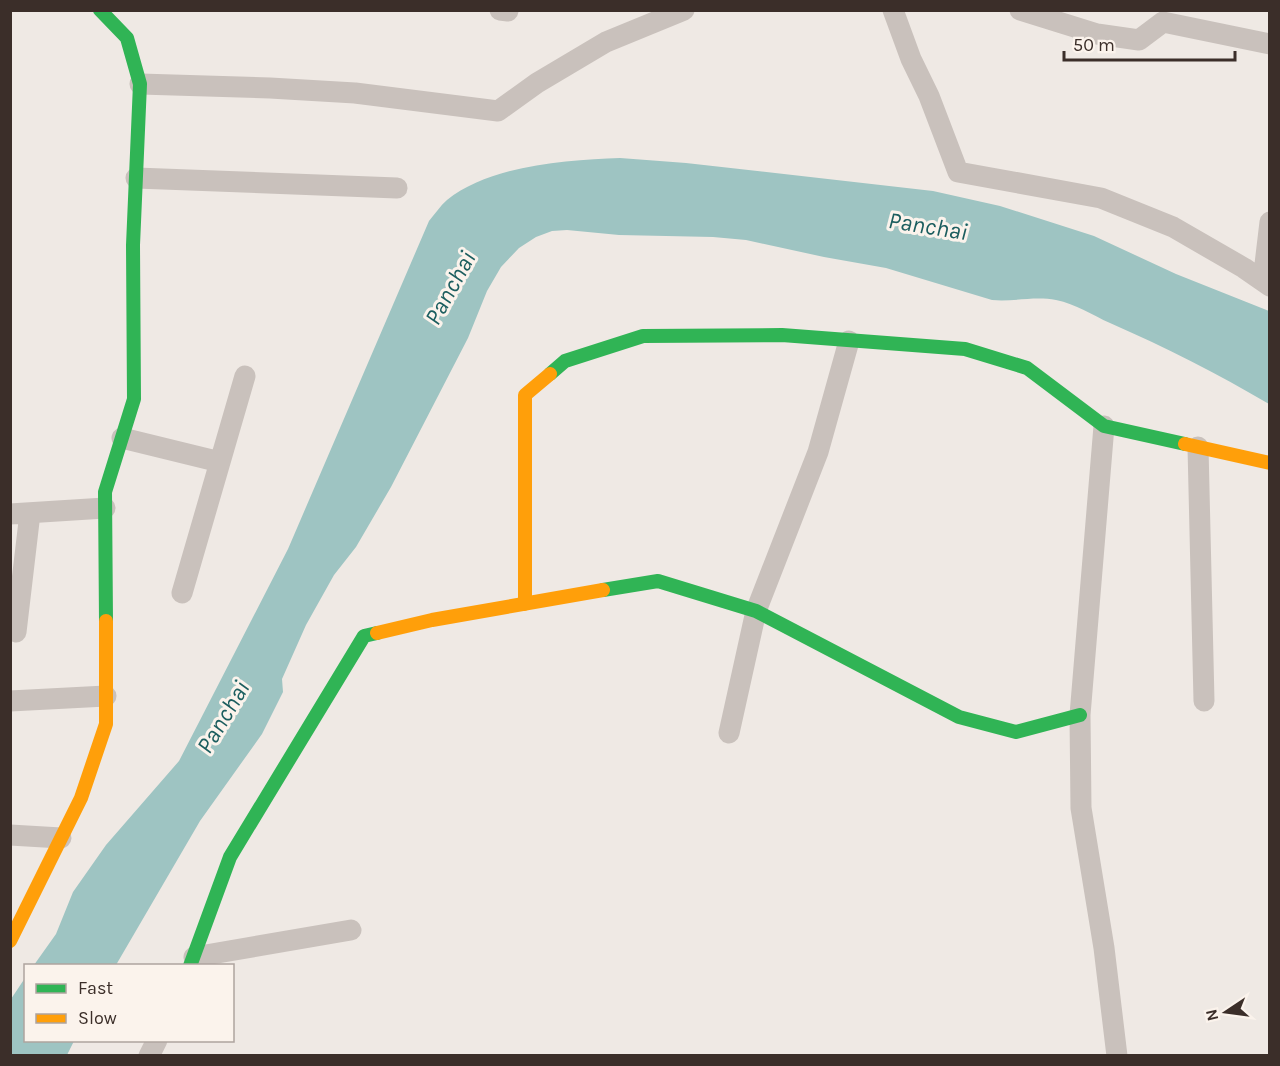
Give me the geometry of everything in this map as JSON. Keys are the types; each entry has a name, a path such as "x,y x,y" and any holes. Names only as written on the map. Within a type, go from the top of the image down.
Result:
{"street":[{"path":"10,941 81,798 106,724 105,492 134,399 133,244 140,84 128,38 100,10"},
{"path":"500,10 508,11"},
{"path":"140,84 355,93 498,111 537,83 606,42 684,10"},
{"path":"893,10 958,172 1101,198 1173,227 1266,284 1269,222"},
{"path":"1020,10 1097,34 1139,40 1163,22 1269,44"},
{"path":"136,178 397,188"},
{"path":"525,604 525,395 565,361 643,336 782,335 965,349 1028,368 1104,426 1269,463"},
{"path":"729,733 756,611 818,452 849,341"},
{"path":"182,594 245,376"},
{"path":"1104,426 1080,715 1081,808 1104,948 1117,1056"},
{"path":"122,438 220,462"},
{"path":"1198,447 1204,701"},
{"path":"16,632 20,514 105,508"},
{"path":"192,961 230,857 364,636 432,620 658,581 756,611 959,717 1016,732 1080,715"},
{"path":"10,701 106,696"},
{"path":"10,835 61,838"},
{"path":"192,961 351,930"},
{"path":"149,1056 156,1042"}],"water":[{"name":"Panchai","path":"620,158 686,163 933,191 1000,206 1094,236 1176,274 1269,311 1269,404 1171,351 1077,307 1056,300 992,300 886,268 746,240 619,235 567,230 552,231 536,237 519,248 501,267 487,291 468,338 391,487 356,547 334,575 306,625 282,679 283,692 262,734 200,821 117,964 35,964 56,934 73,892 106,845 179,761 288,549 429,221 447,200 485,179 530,167 577,160"},
{"path":"24,980 24,1042 74,1042 67,1055 11,1055 11,999"}],"traffic: fast":[{"path":"100,10 127,38 140,84 133,245 134,399 105,492 106,621"},
{"path":"550,374 565,361 643,336 782,335 965,349 1027,368 1104,426 1185,444"},
{"path":"603,590 658,581 756,611 959,717 1016,732 1080,715"},
{"path":"191,964 230,857 364,636 377,633"}],"traffic: slow":[{"path":"525,604 525,395 550,374"},
{"path":"1185,444 1270,463"},
{"path":"377,633 432,620 603,590"},
{"path":"10,941 81,798 106,724 106,621"}]}
